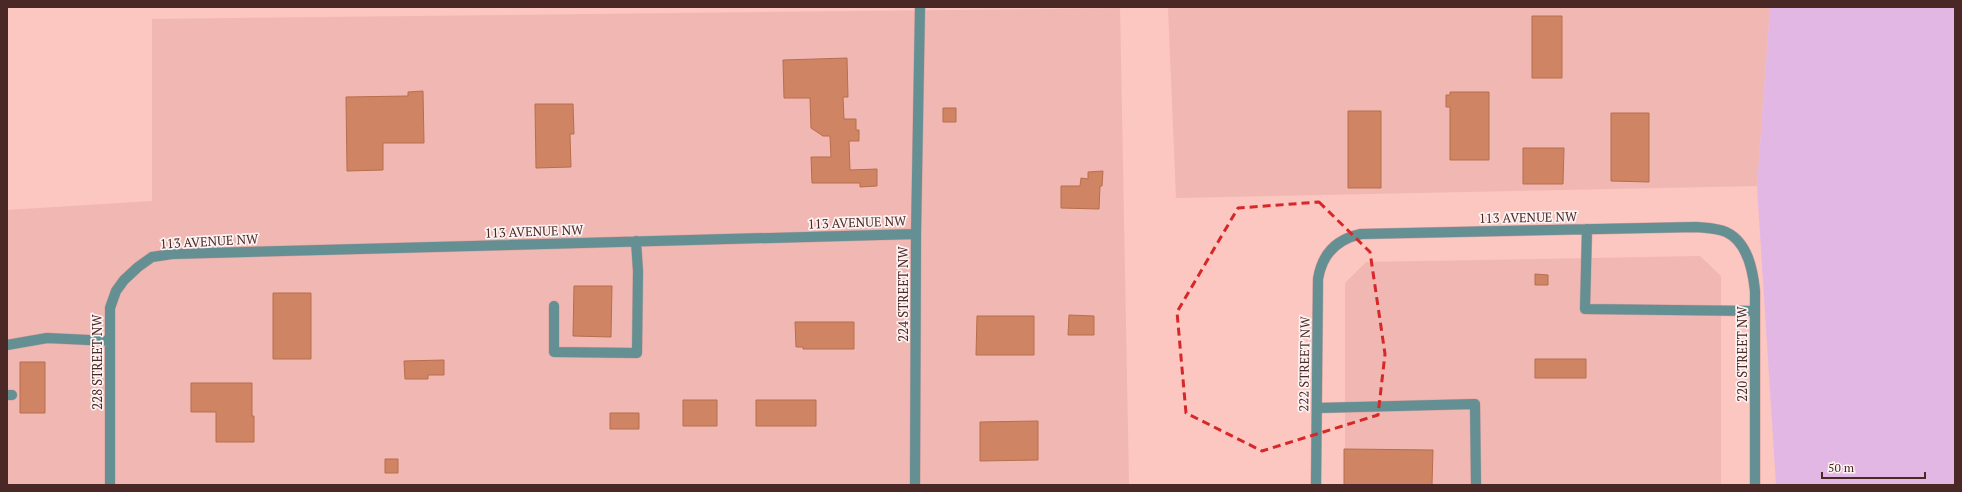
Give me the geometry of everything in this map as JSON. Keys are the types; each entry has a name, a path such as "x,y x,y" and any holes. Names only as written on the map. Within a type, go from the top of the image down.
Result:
{"street":[{"name":"224 STREET NW","path":"915,485 916,234 920,7"},
{"name":"113 AVENUE NW","path":"1333,247 1343,239 1361,234 1696,227 1727,232"},
{"path":"1587,229 1586,309 1755,310"},
{"name":"220 STREET NW","path":"1727,232 1738,241 1752,270 1755,310 1755,485"},
{"name":"113 AVENUE NW","path":"152,257 172,254 916,234"},
{"path":"554,306 554,352 637,353 638,271 636,241"},
{"name":"222 STREET NW","path":"1316,485 1318,279 1320,267 1333,247"},
{"name":"228 STREET NW","path":"110,485 110,308 116,291 124,280 152,257"},
{"path":"7,345 47,338 110,341"},
{"path":"1317,408 1475,404 1476,485"}],"highlighted area":[{"path":"1319,202 1370,252 1385,354 1378,415 1262,451 1186,413 1177,312 1238,208"}],"shaded area":[{"path":"1168,7 1770,7 1757,186 1176,198"},
{"path":"1770,7 1955,7 1955,485 1776,485 1757,186"},
{"path":"1120,8 1129,485 7,485 7,210 152,201 152,19"},
{"path":"1700,256 1721,276 1721,485 1345,485 1345,283 1366,262"}],"building":[{"path":"1532,16 1562,16 1562,78 1532,78"},
{"path":"847,58 848,97 843,97 844,119 856,119 856,130 859,130 859,141 849,141 850,170 877,169 877,186 860,187 860,183 812,183 811,157 831,157 830,136 823,136 811,128 810,98 784,98 783,60"},
{"path":"423,91 424,143 383,143 383,170 347,171 346,97 408,96 408,92"},
{"path":"1450,92 1489,92 1489,160 1450,160 1450,107 1446,107 1446,95 1450,95"},
{"path":"535,104 573,104 574,134 570,134 571,167 536,168"},
{"path":"943,108 956,108 956,122 943,122"},
{"path":"1348,111 1381,111 1381,188 1348,188"},
{"path":"1611,113 1649,113 1649,182 1611,181"},
{"path":"1523,148 1564,148 1563,184 1523,184"},
{"path":"1103,171 1102,186 1100,186 1099,209 1061,208 1061,186 1080,186 1081,178 1088,179 1088,172"},
{"path":"1535,274 1548,275 1548,285 1535,285"},
{"path":"574,286 612,286 611,337 573,336"},
{"path":"273,293 311,293 311,359 273,359"},
{"path":"1069,315 1094,316 1094,335 1068,335"},
{"path":"977,316 1034,316 1034,355 976,355"},
{"path":"795,322 854,322 854,349 803,349 803,347 796,347"},
{"path":"1535,359 1586,359 1586,378 1535,378"},
{"path":"444,360 444,375 428,375 428,379 405,379 404,361"},
{"path":"20,362 45,362 45,413 20,413"},
{"path":"191,383 252,383 254,442 216,442 216,412 191,412"},
{"path":"683,400 717,400 717,426 683,426"},
{"path":"756,400 816,400 816,426 756,426"},
{"path":"610,413 639,413 639,429 610,429"},
{"path":"1038,421 1038,460 980,461 980,422"},
{"path":"1344,449 1433,450 1432,485 1344,485"},
{"path":"385,459 398,459 398,473 385,473"}]}
